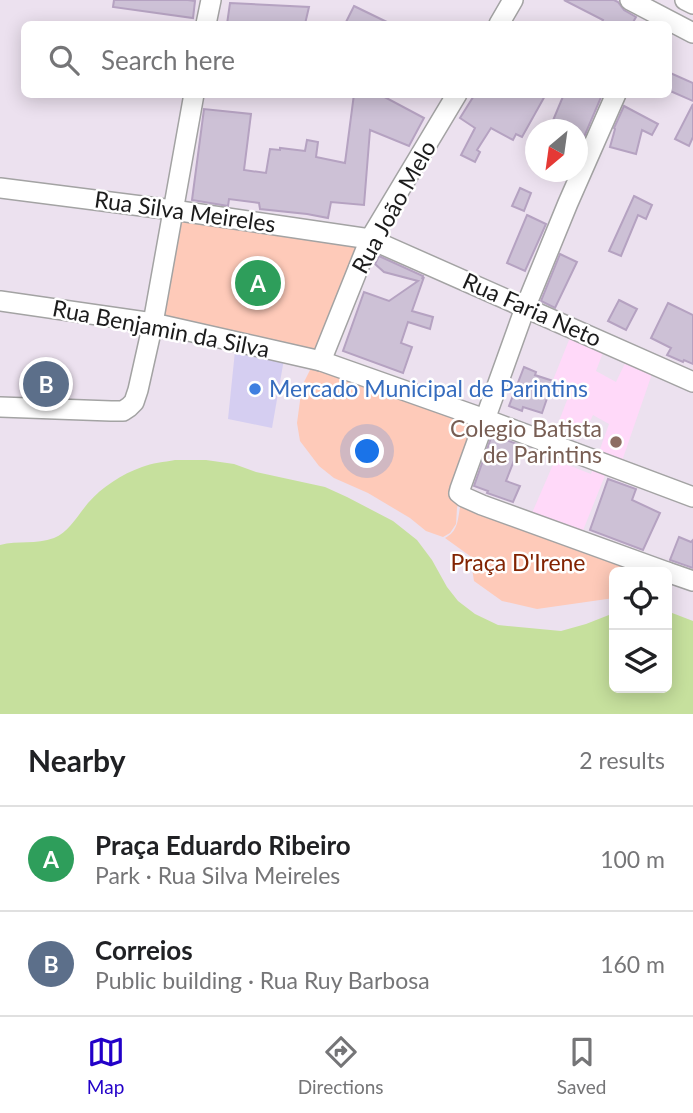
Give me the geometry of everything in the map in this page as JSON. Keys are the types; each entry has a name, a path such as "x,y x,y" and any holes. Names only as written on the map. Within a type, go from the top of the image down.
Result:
{"street":[{"path":"207,21 211,0"},
{"path":"501,21 513,0"},
{"path":"630,0 649,18"},
{"path":"685,0 693,4"},
{"path":"672,26 693,33"},
{"path":"0,407 123,411 134,402 153,323 193,98"},
{"name":"Rua João Melo","path":"321,361 370,239 455,98"},
{"path":"613,98 525,308 459,491 464,497 482,505 653,567"},
{"name":"Rua Silva Meireles","path":"0,188 173,209 370,239"},
{"name":"Rua Faria Neto","path":"370,239 693,382"},
{"name":"Rua Benjamin da Silva","path":"0,301 153,323 321,361 693,497"},
{"path":"672,574 693,581"}],"shaded area":[{"name":"Colegio Batista de Parintins","path":"571,335 604,350 596,371 616,382 627,359 653,371 622,461 612,458 582,533 532,513 555,460 591,474 609,424 593,415 585,432 559,421 569,395 551,385"},
{"name":"Mercado Municipal de Parintins","path":"235,351 284,359 272,428 228,419"},
{"path":"175,460 206,460 234,464 256,472 325,487 393,521 417,540 458,601 475,614 498,625 561,631 609,615 609,693 672,693 672,613 693,621 693,714 0,714 0,545 54,538 69,527 100,492 127,473"}],"green space":[{"path":"182,217 361,245 318,355 164,320"},
{"path":"313,364 480,427 457,508 456,524 450,533 443,537 426,531 410,518 368,493 334,478 319,466 300,441 297,423 302,386"},
{"name":"Praça D'Irene","path":"462,499 645,567 609,567 609,599 537,609 502,601 474,581 470,556 445,538 456,526"}],"building":[{"path":"114,0 195,1 193,18 113,7"},
{"path":"564,0 614,0 636,17 634,21 603,20"},
{"path":"230,3 309,7 306,21 227,21"},
{"path":"354,6 385,21 346,21"},
{"path":"672,74 693,83 693,101 672,92"},
{"path":"353,98 386,98 424,118 409,146 370,130 364,205 331,202 328,218 260,209 259,203 229,199 228,206 192,200 204,109 251,114 244,170 266,173 270,149 305,151 307,140 318,142 316,157 345,163"},
{"path":"472,98 544,98 532,119 525,119 522,137 516,134 513,140 491,128 477,150 480,152 475,162 461,155 475,128 460,118"},
{"path":"562,98 601,98 588,128 588,119 554,119"},
{"path":"693,104 693,137 689,146 675,139"},
{"path":"624,106 658,124 652,135 642,130 636,154 610,147 614,128"},
{"path":"520,188 531,193 524,211 512,206"},
{"path":"634,196 652,205 646,219 638,215 621,256 609,251"},
{"path":"527,215 546,224 525,271 507,263"},
{"path":"560,254 577,262 555,308 541,301"},
{"path":"379,256 423,276 422,279 424,277 412,311 433,317 430,329 408,322 401,343 412,347 403,373 343,351 364,292 389,301 418,281 384,272 375,264"},
{"path":"619,300 637,309 626,330 608,321"},
{"path":"668,303 693,315 693,364 667,355 671,348 651,338"},
{"path":"524,367 536,372 535,375 553,381 542,413 523,407 522,411 509,406"},
{"path":"492,435 520,445 506,481 520,486 513,502 474,486"},
{"path":"608,479 636,489 632,500 660,513 643,550 590,530"},
{"path":"679,537 691,542 693,540 693,568 670,560"}],"place":[{"name":"Praça Eduardo Ribeiro","path":"258,283"},
{"name":"Correios","path":"46,384"},
{"name":"Mercado Municipal de Parintins","path":"255,389"},
{"name":"Colegio Batista de Parintins","path":"616,442"}]}
